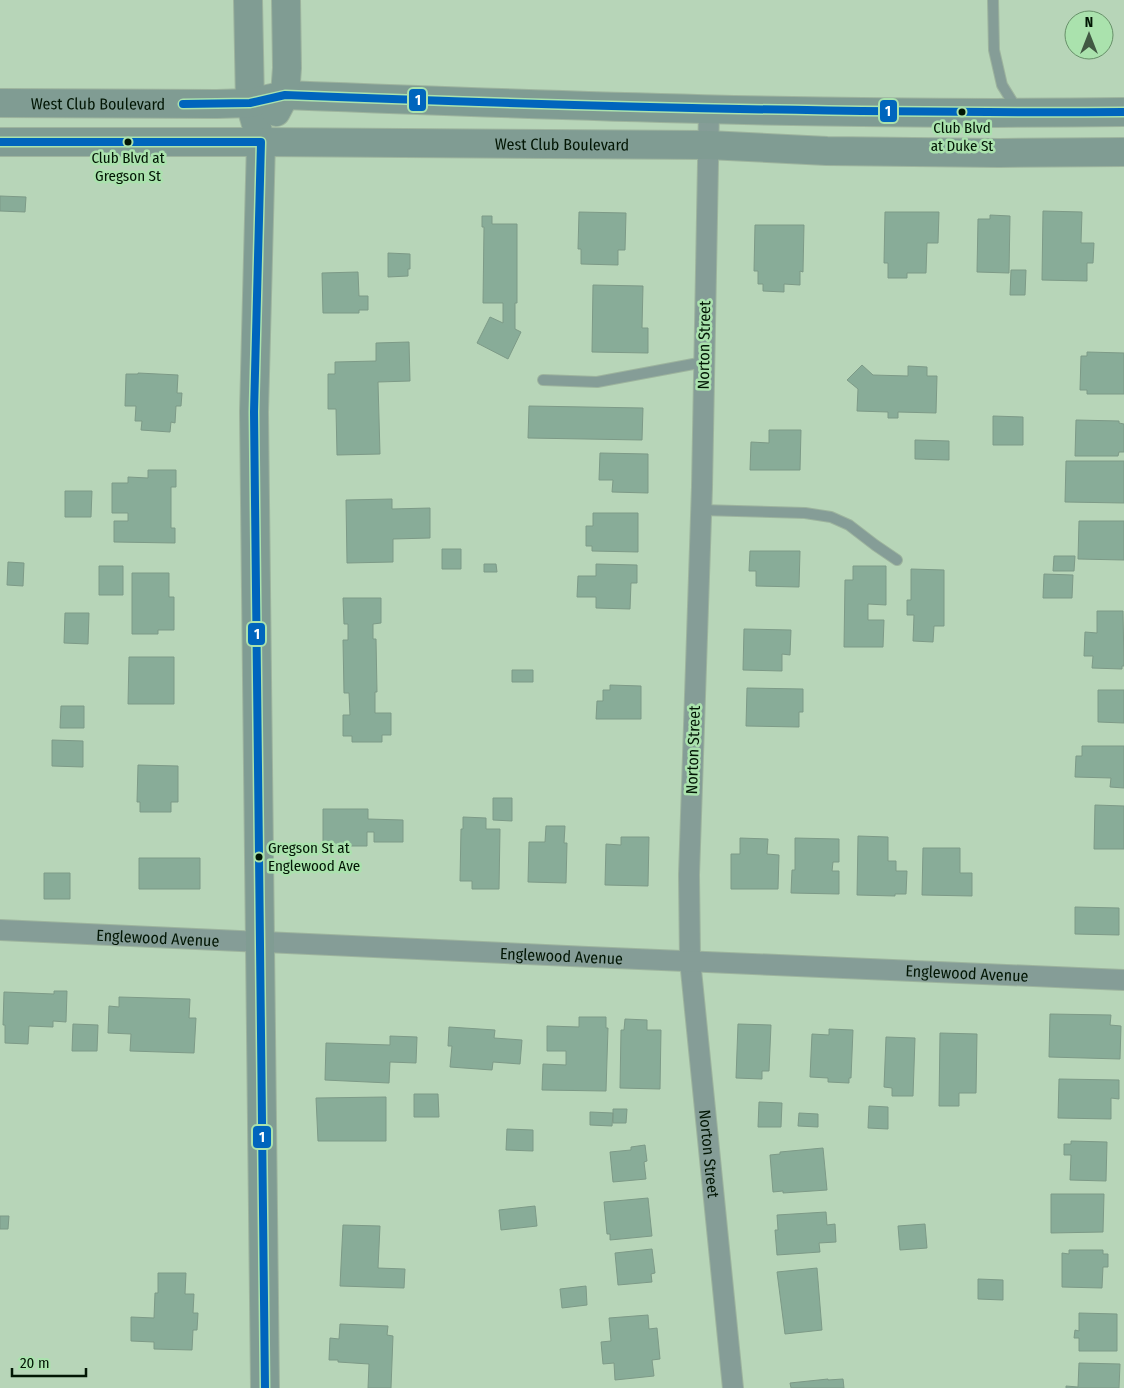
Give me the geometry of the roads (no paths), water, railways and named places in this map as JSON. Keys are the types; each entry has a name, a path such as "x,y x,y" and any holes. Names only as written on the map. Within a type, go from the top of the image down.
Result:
{"main road":[{"path":"248,0 250,103 261,142 254,412 265,1388"},
{"path":"261,142 285,96 287,68 286,0"},
{"name":"West Club Boulevard","path":"0,103 217,104 250,103 285,96 709,109 1020,114 1124,112"},
{"name":"West Club Boulevard","path":"0,142 708,145 827,151 1124,152"}],"street":[{"name":"Norton Street","path":"709,109 701,510 689,875 690,960 734,1388"},
{"name":"Englewood Avenue","path":"0,930 1124,980"}],"lane":[{"path":"993,0 994,50 1002,85 1020,114"},
{"path":"543,380 597,382 704,362"},
{"path":"701,510 796,513 831,517 849,525 898,560"}],"place":[{"name":"Club Blvd at Duke St","path":"962,112"},
{"name":"Club Blvd at Gregson St","path":"128,142"},
{"name":"Gregson St at Englewood Ave","path":"259,857"}]}
